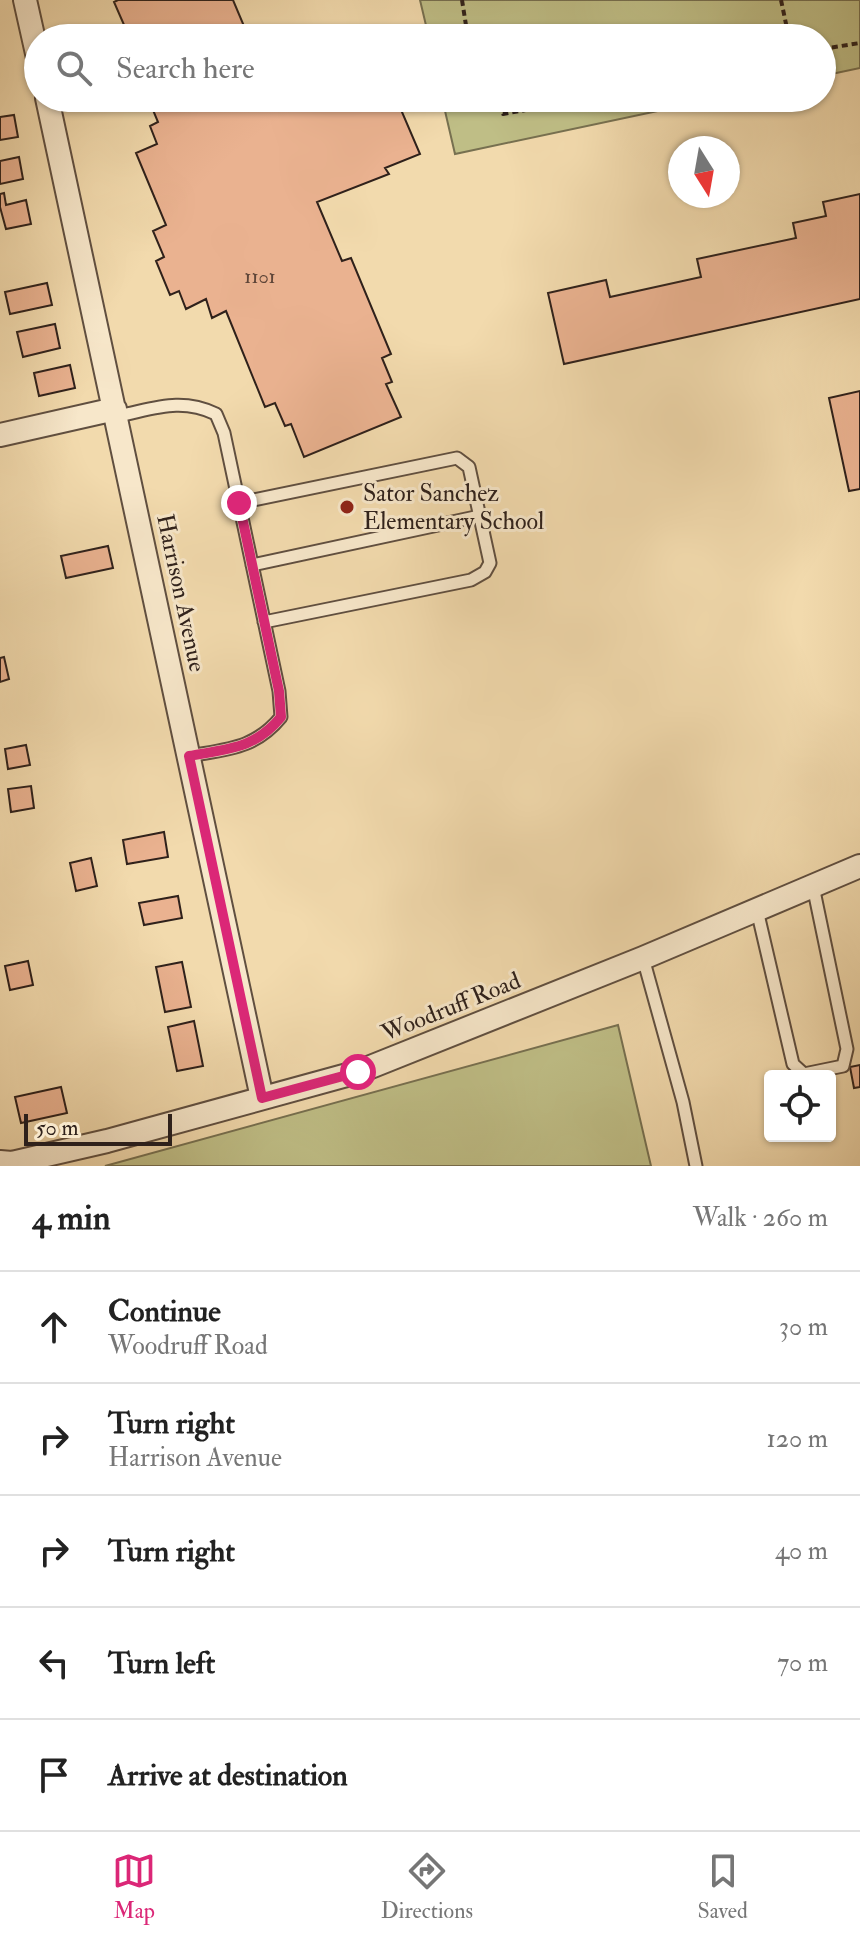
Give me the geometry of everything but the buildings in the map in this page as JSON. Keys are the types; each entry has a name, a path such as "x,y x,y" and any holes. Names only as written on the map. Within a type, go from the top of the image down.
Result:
{"street":[{"path":"25,0 30,24"},
{"name":"Harrison Avenue","path":"50,112 262,1098"},
{"path":"0,435 116,412"},
{"name":"Woodruff Road","path":"0,1162 12,1163 107,1141 358,1072 643,958 860,866"}],"lane":[{"path":"116,412 197,405 216,414 224,433 279,691 281,717 268,733 248,744 189,756"},
{"path":"239,503 457,458 469,467 490,563 485,572 471,580 264,622"},
{"path":"252,565 480,516"},
{"path":"757,910 793,1064 804,1074 843,1066 847,1049 813,886"},
{"path":"643,958 683,1102 696,1166"}],"path":[{"path":"462,0 466,24"},
{"path":"781,0 786,24"},
{"path":"836,47 860,43"}],"shaded area":[{"path":"420,0 860,0 860,68 836,73 836,24 426,24"},
{"path":"445,112 653,112 455,154"},
{"path":"618,1025 651,1166 105,1166"}],"place":[{"name":"Sator Sanchez Elementary School","path":"347,507"}],"route":[{"path":"239,503 279,691 281,717 268,733 248,744 189,756 262,1098 358,1072"}]}
